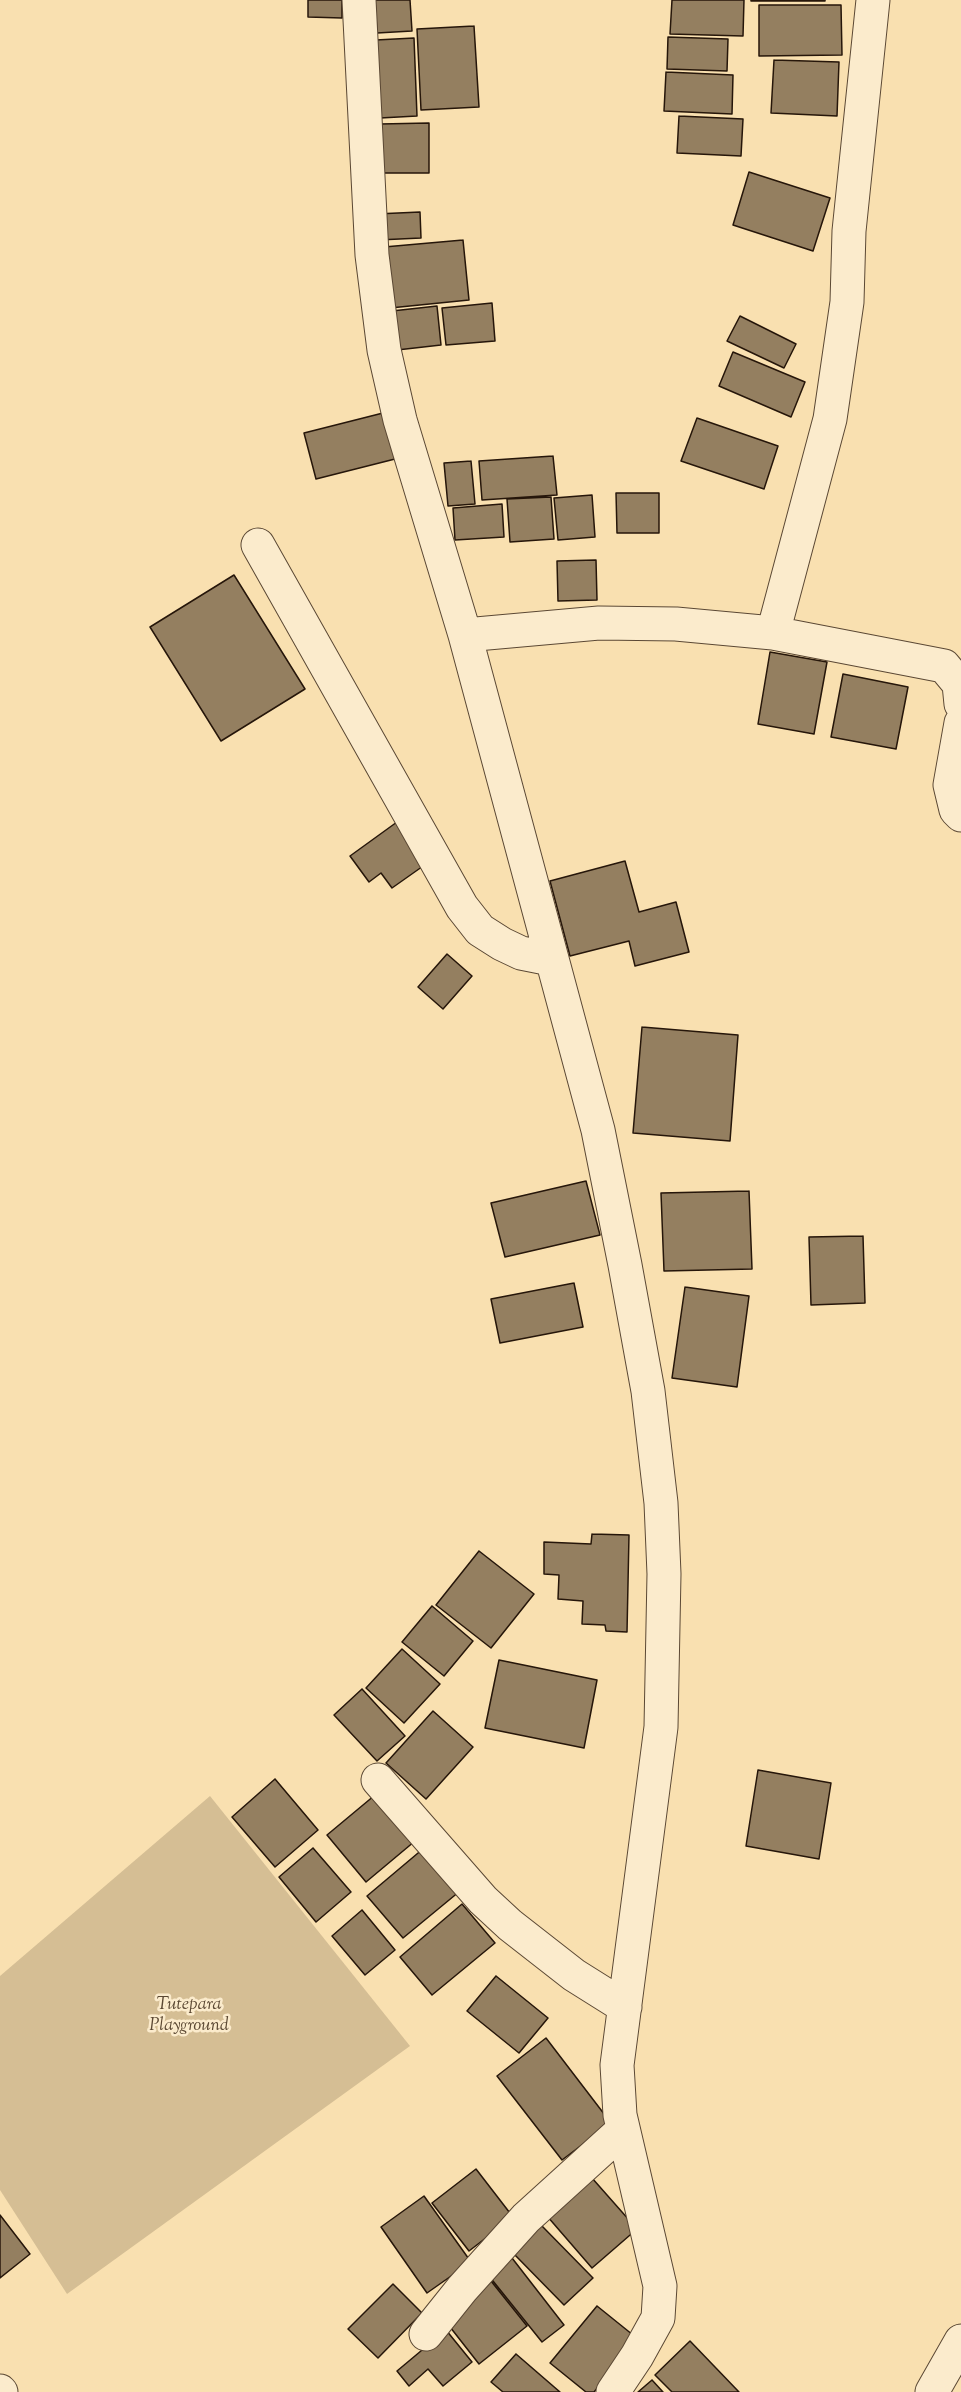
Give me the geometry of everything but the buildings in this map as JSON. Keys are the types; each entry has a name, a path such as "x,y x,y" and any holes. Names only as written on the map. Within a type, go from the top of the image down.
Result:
{"street":[{"path":"358,0 372,255 384,350 400,420 465,635 550,959 598,1130 648,1391 661,1503 664,1574 661,1727 617,2066 620,2115 660,2286 658,2318 637,2356 613,2392"},
{"path":"773,633 830,419 847,302 849,231 873,0"},
{"path":"258,546 462,907 480,930 502,944 521,953 550,959"},
{"path":"465,635 599,623 676,624 773,633 944,666 959,684 961,704"},
{"path":"961,723 950,784 956,810 961,815"},
{"path":"378,1780 483,1900 510,1925 574,1975 625,2007"},
{"path":"426,2334 462,2289 526,2218 623,2130"},
{"path":"932,2392 961,2341"}],"green space":[{"name":"Tutepara Playground","path":"210,1796 410,2046 67,2294 0,2190 0,1976"}]}
